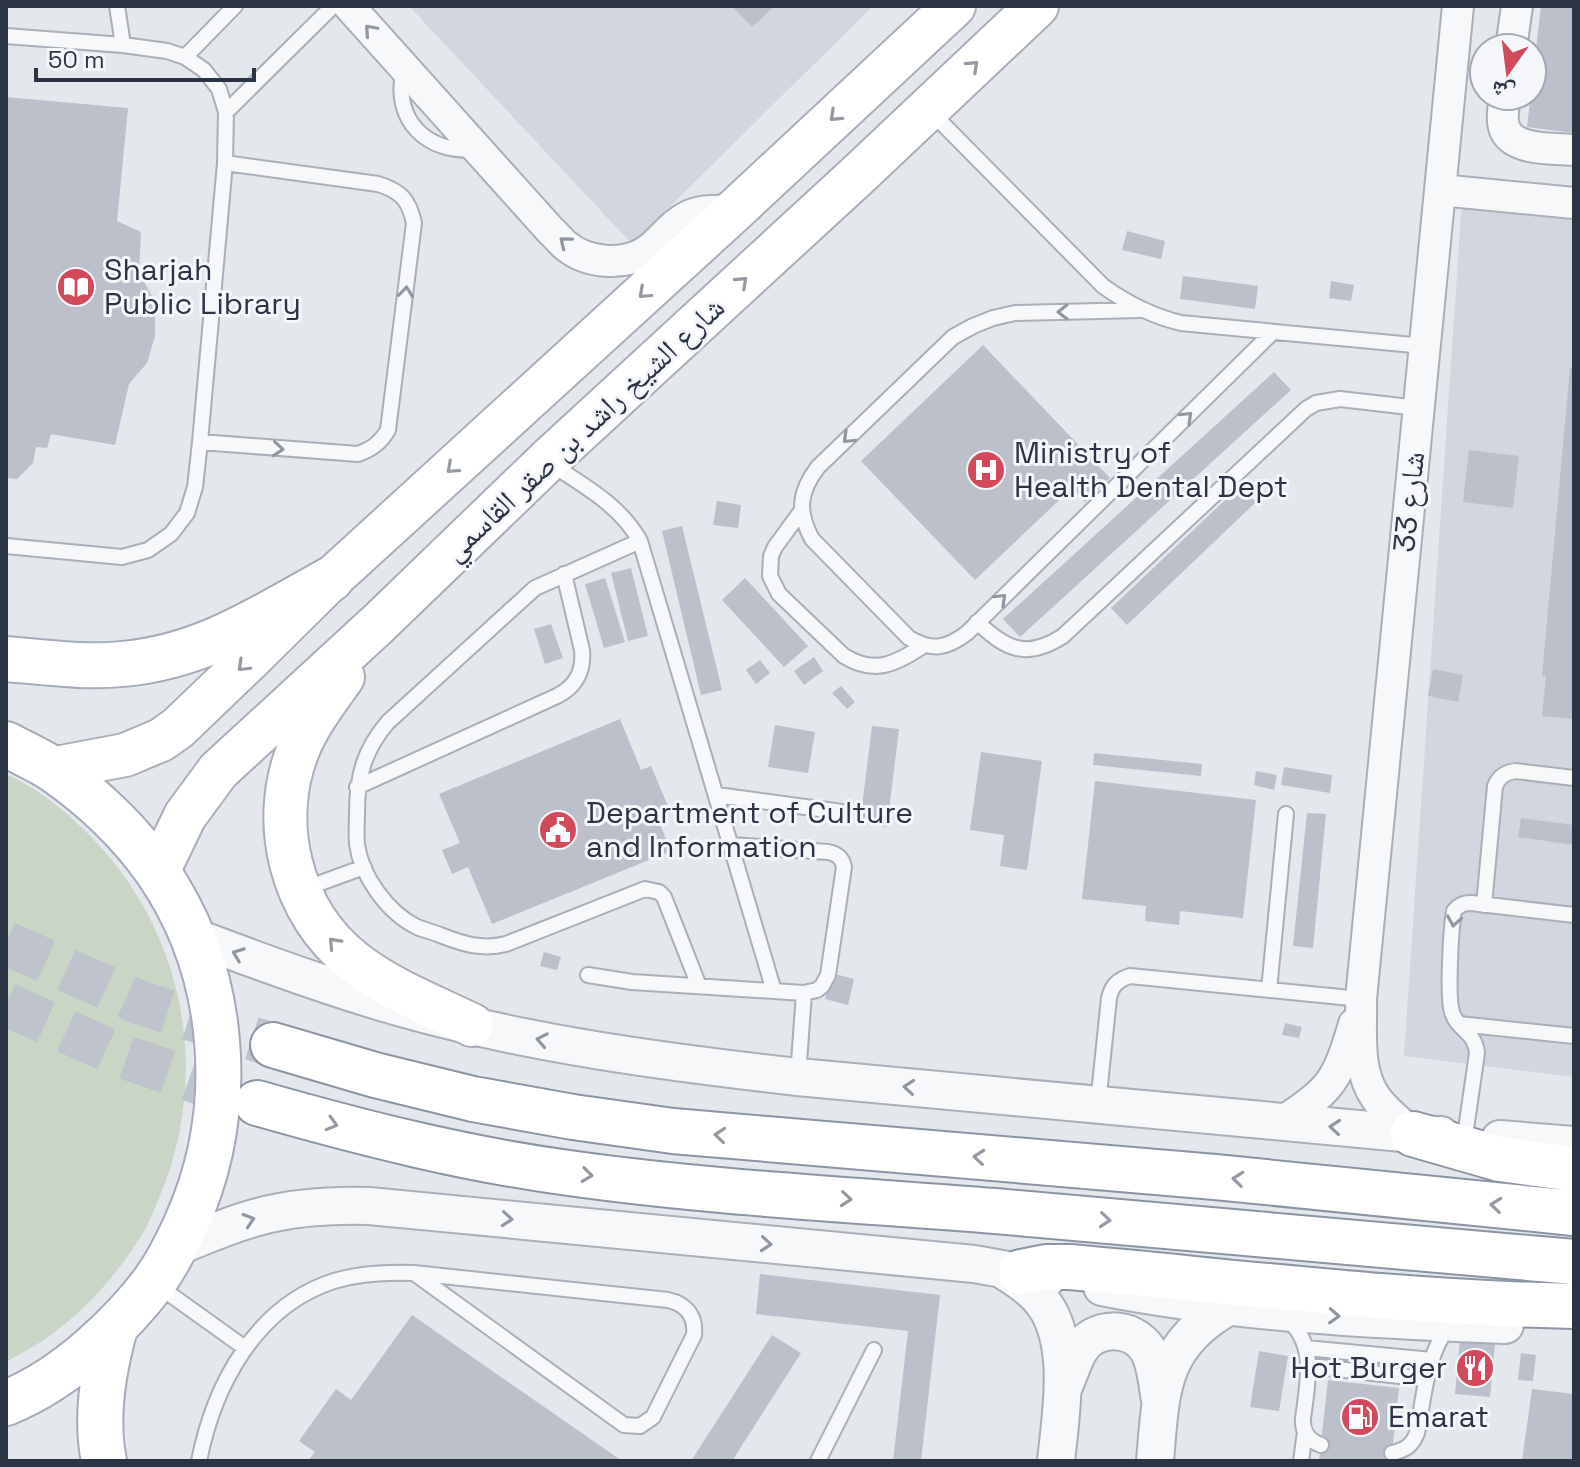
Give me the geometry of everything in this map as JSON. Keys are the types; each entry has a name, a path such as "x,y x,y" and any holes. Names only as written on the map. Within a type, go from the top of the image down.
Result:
{"main road":[{"name":"شارع الشيخ راشد بن صقر القاسمي","path":"51,769 125,755 161,740 178,728 331,579 954,6"},
{"name":"شارع الشيخ راشد بن صقر القاسمي","path":"158,872 185,816 218,771 1037,6"},
{"path":"858,175 847,161 848,146 900,90 905,78 904,52"},
{"path":"6,659 89,666 156,660 220,640 331,579"},
{"path":"379,623 311,723 298,749 289,777 285,806 285,835 290,864 299,891 313,917 351,960 375,977 472,1025"},
{"path":"6,744 51,769 82,791 110,815 158,872 192,936 208,987 218,1039 219,1093 212,1146 198,1198 165,1265 115,1328 71,1366 22,1397 6,1403"},
{"path":"273,1045 473,1099 658,1129 1215,1177 1574,1213"},
{"path":"257,1103 364,1133 469,1156 574,1174 680,1186 1216,1229 1574,1262"},
{"path":"1413,1134 1500,1159 1574,1169"},
{"path":"1010,1270 1070,1267 1399,1297 1574,1306"},
{"path":"104,1461 100,1424 101,1391 115,1328"}],"street":[{"path":"349,6 566,246 584,256 605,261 626,259 646,252 686,218 710,211 734,211"},
{"name":"شارع 33","path":"1413,1134 1378,1100 1366,1076 1361,999 1458,6"},
{"path":"1513,32 1517,6"},
{"path":"1504,112 1506,131 1520,144 1574,150"},
{"path":"1440,190 1574,203"},
{"path":"192,936 330,986 401,1007 472,1025 619,1054 798,1077 1413,1134 1574,1145"},
{"name":"شارع 33","path":"1282,1122 1312,1102 1333,1080 1341,1067 1361,999"},
{"path":"165,1265 255,1218 283,1211 340,1205 369,1206 1010,1270 1149,1297 1279,1313 1574,1328"},
{"path":"1010,1270 1033,1291 1050,1313 1058,1339 1064,1387 1056,1461"},
{"path":"1155,1461 1160,1401 1171,1363 1181,1345 1202,1323 1228,1307"},
{"path":"1064,1387 1079,1350 1088,1340 1100,1333 1128,1333 1149,1351 1160,1401"}],"lane":[{"path":"117,6 123,45"},
{"path":"185,57 235,6"},
{"path":"226,112 333,6"},
{"path":"6,36 123,45 167,51 185,57 212,79 219,89 226,112 225,163 200,442 195,487 187,513 171,534 148,550 122,557 6,546"},
{"path":"928,109 1103,286 1141,310 1181,323 1424,346"},
{"path":"200,442 358,454 381,442 388,430 414,223 411,209 392,188 225,163"},
{"path":"1141,310 1015,313 993,318 953,337 809,479 803,494 802,510 812,539 909,638 923,646 939,647 954,643 1273,332"},
{"path":"977,622 997,640 1011,647 1033,649 1053,642 1306,409 1316,403 1340,399 1418,408"},
{"path":"547,461 618,511 640,541 774,991"},
{"path":"802,510 771,556 770,576 779,594 854,662 889,665 923,646"},
{"path":"640,541 535,588 388,722 372,744 357,787 357,844 373,884 398,914 416,926 478,947 506,944 638,891 652,889 664,897 699,986"},
{"path":"357,787 557,696 575,682 581,672 582,650 564,574"},
{"path":"1484,905 1494,793 1498,780 1515,771 1574,778"},
{"path":"717,795 842,812"},
{"path":"1269,990 1286,814"},
{"path":"588,975 632,982 804,993 822,986 828,975 843,861 835,853 828,852 731,845"},
{"path":"299,891 364,867"},
{"path":"1465,1136 1477,1053 1472,1036 1458,1024 1451,1009 1454,911 1464,903 1574,915"},
{"path":"1098,1105 1109,998 1111,990 1123,978 1130,976 1361,999"},
{"path":"798,1077 804,993"},
{"path":"1458,1024 1574,1036"},
{"path":"165,1265 245,1348"},
{"path":"199,1461 211,1413 245,1348 275,1314 293,1300 334,1281 387,1272 414,1273 676,1302 689,1311 695,1327 694,1335 653,1417 640,1426 624,1425 414,1273"},
{"path":"1279,1313 1291,1322 1306,1348 1309,1366 1301,1461"},
{"path":"1392,1453 1414,1441 1432,1360 1451,1323"},
{"path":"1306,1348 1432,1360"},
{"path":"818,1461 874,1350"},
{"path":"1309,1366 1427,1379"},
{"path":"1305,1432 1311,1440 1321,1445"}],"shaded area":[{"path":"409,6 873,6 632,244"},
{"path":"1462,200 1574,208 1574,1077 1404,1056"}],"green space":[{"path":"6,774 43,795 66,813 97,843 128,882 152,923 170,968 181,1014 186,1061 183,1109 174,1157 143,1232 114,1275 81,1310 45,1339 6,1362"}],"building":[{"path":"775,6 752,27 734,8"},
{"path":"1541,6 1574,6 1574,133 1527,127 1529,112 1548,112 1548,32 1538,32"},
{"name":"Sharjah Public Library","path":"6,97 128,108 117,221 141,232 139,272 155,302 155,336 147,363 129,384 115,445 51,434 47,448 36,447 33,463 17,479 6,478"},
{"path":"1127,231 1165,241 1161,259 1122,250"},
{"path":"1183,276 1258,286 1255,309 1180,299"},
{"path":"1331,281 1354,285 1351,301 1329,298"},
{"name":"Ministry of Health Dental Dept","path":"983,345 1110,478 1085,502 1072,488 975,580 861,461"},
{"path":"1570,367 1574,368 1574,719 1542,716 1546,676 1542,676"},
{"path":"1274,372 1291,390 1020,637 1003,619"},
{"path":"1469,450 1519,456 1513,508 1463,502"},
{"path":"1240,486 1256,502 1127,625 1111,608"},
{"path":"717,501 741,505 738,528 713,525"},
{"path":"682,526 722,690 701,695 662,531"},
{"path":"631,568 648,636 628,641 611,573"},
{"path":"605,578 625,642 604,648 585,584"},
{"path":"745,578 808,646 784,667 722,600"},
{"path":"551,624 563,658 545,664 534,629"},
{"path":"814,657 823,671 804,685 794,671"},
{"path":"760,660 770,673 756,684 746,670"},
{"path":"1433,669 1463,675 1458,702 1428,696"},
{"path":"841,686 855,702 847,709 832,693"},
{"name":"Department of Culture and Information","path":"620,719 641,770 651,766 670,811 657,817 671,851 492,924 468,867 452,874 442,850 460,843 439,794"},
{"path":"775,725 815,732 808,773 768,767"},
{"path":"872,726 899,729 887,827 860,823"},
{"path":"981,752 1042,761 1027,870 1000,866 1004,835 970,830"},
{"path":"1094,753 1202,764 1201,776 1093,765"},
{"path":"1284,767 1332,775 1330,793 1281,785"},
{"path":"1256,771 1277,775 1274,790 1254,785"},
{"path":"1095,781 1256,800 1243,918 1180,911 1179,925 1145,921 1146,906 1082,899"},
{"path":"1307,813 1326,814 1313,948 1293,946"},
{"path":"1521,818 1574,825 1574,845 1518,837"},
{"path":"544,952 561,957 557,970 540,966"},
{"path":"831,973 854,979 848,1005 825,999"},
{"path":"1285,1023 1302,1027 1299,1038 1282,1035"},
{"path":"760,1274 940,1295 921,1461 893,1461 908,1331 756,1314"},
{"path":"412,1315 622,1461 308,1461 315,1452 299,1441 336,1389 351,1400"},
{"path":"772,1335 801,1353 732,1461 691,1461"},
{"name":"Hot Burger","path":"1460,1339 1495,1343 1490,1397 1455,1394"},
{"path":"1259,1351 1288,1356 1279,1411 1250,1407"},
{"path":"1521,1353 1536,1355 1533,1381 1518,1380"},
{"name":"Emarat","path":"1328,1380 1399,1388 1391,1461 1319,1461"},
{"path":"1532,1389 1574,1394 1574,1461 1522,1461"}],"tunnel":[{"path":"6,943 141,1003 273,1045"},
{"path":"6,1004 119,1055 253,1101"}],"place":[{"name":"Sharjah Public Library","path":"76,287"},
{"name":"Ministry of Health Dental Dept","path":"986,470"},
{"name":"Department of Culture and Information","path":"558,830"},
{"name":"Hot Burger","path":"1475,1368"},
{"name":"Emarat","path":"1360,1417"}]}
